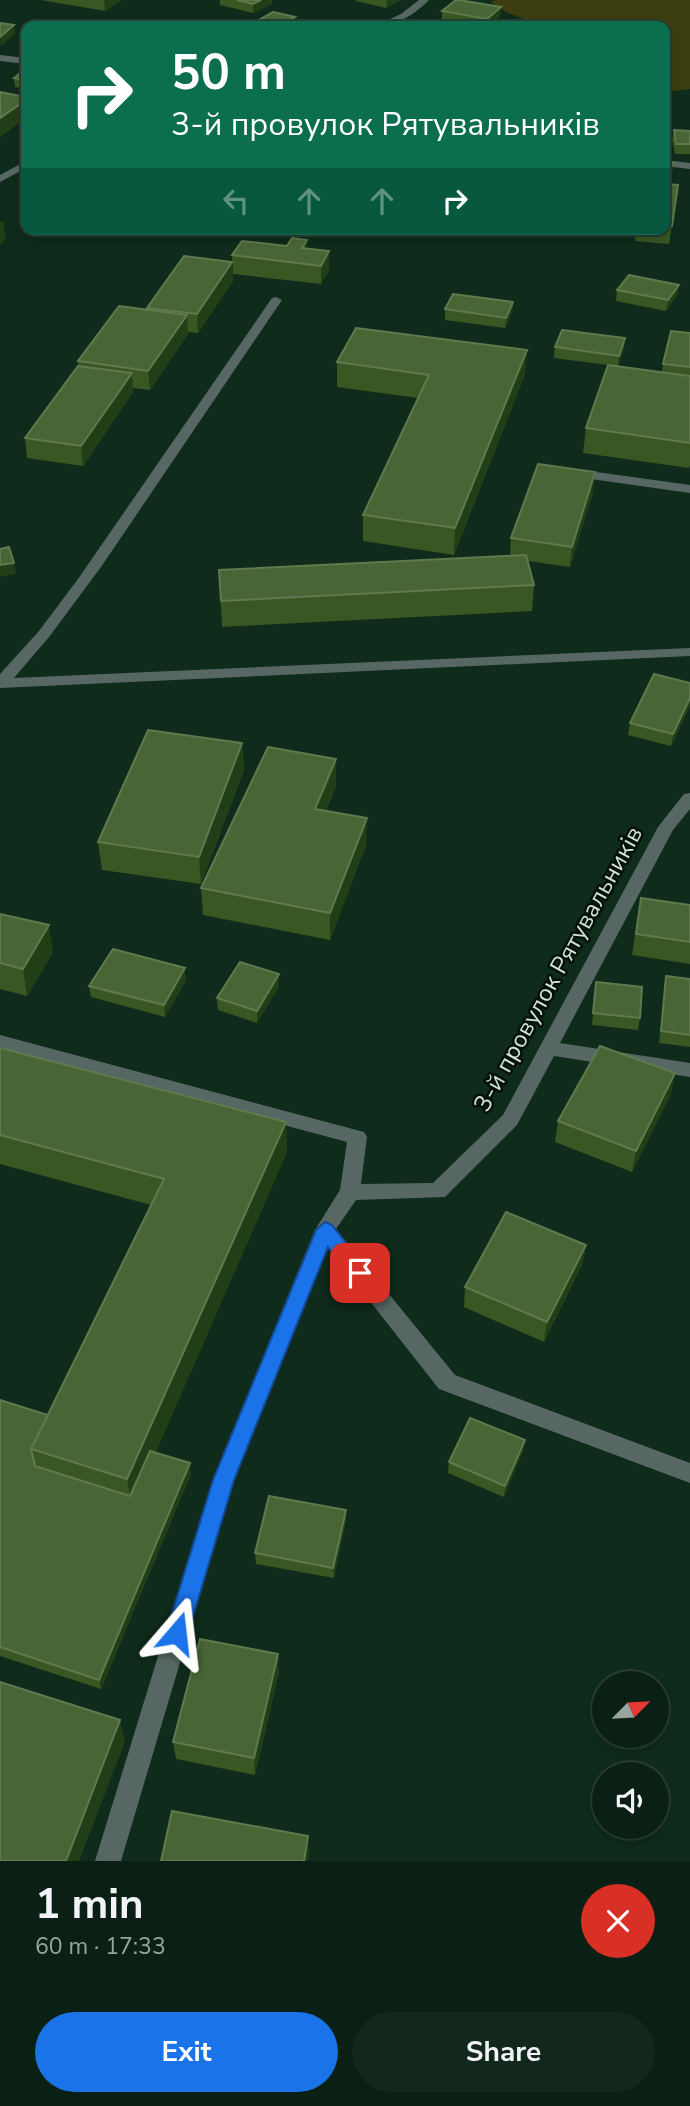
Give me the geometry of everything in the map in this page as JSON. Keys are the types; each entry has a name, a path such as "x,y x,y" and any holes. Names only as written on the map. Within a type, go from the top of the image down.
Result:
{"street":[{"path":"392,21 404,16 425,0"},
{"path":"0,58 21,60"},
{"path":"670,164 690,166"},
{"path":"0,166 21,167"},
{"path":"0,179 21,167"},
{"path":"0,683 37,647 81,586 157,480 276,300"},
{"path":"589,475 690,489"},
{"path":"0,683 690,652"},
{"name":"3-й провулок Рятувальників","path":"350,1192 438,1191 510,1120 666,827 690,798"},
{"path":"0,1042 357,1137 350,1192 325,1230 223,1480 108,1861"},
{"path":"549,1048 690,1070"},
{"path":"325,1230 447,1382 690,1473"}],"shaded area":[{"path":"690,0 690,89 670,91 670,21 528,21 506,12 491,2"}],"building":[{"path":"237,0 261,0 253,4"},
{"path":"456,0 501,7 487,19 442,11"},
{"path":"273,12 295,17 288,21 257,21"},
{"path":"0,23 14,25 0,37"},
{"path":"0,92 21,96 21,103 0,118"},
{"path":"674,130 690,131 690,144 676,144"},
{"path":"670,184 678,185 670,226"},
{"path":"292,238 307,240 302,248 329,251 321,266 232,255 242,241 287,246"},
{"path":"184,256 232,262 197,314 147,308"},
{"path":"629,275 679,285 668,300 617,290"},
{"path":"453,294 513,302 506,318 445,309"},
{"path":"119,306 187,315 148,371 78,361"},
{"path":"356,328 527,350 455,528 363,515 429,375 337,362"},
{"path":"562,330 625,338 619,356 555,347"},
{"path":"671,331 690,333 690,367 663,364"},
{"path":"608,365 690,376 690,443 586,428"},
{"path":"78,366 132,373 81,446 25,438"},
{"path":"538,464 595,472 572,547 511,538"},
{"path":"9,547 14,563 0,565 0,549"},
{"path":"526,555 534,585 221,601 219,570"},
{"path":"654,674 690,683 690,698 673,734 630,723"},
{"path":"148,730 242,743 199,857 98,842"},
{"path":"268,747 336,759 315,809 367,818 330,913 201,888"},
{"path":"641,898 690,905 690,942 636,934"},
{"path":"0,914 49,925 23,969 0,963"},
{"path":"113,949 185,968 164,1005 89,986"},
{"path":"240,962 279,974 257,1011 217,998"},
{"path":"666,976 690,979 690,1035 661,1031"},
{"path":"596,982 642,987 640,1018 593,1013"},
{"path":"600,1046 675,1073 636,1151 558,1121"},
{"path":"0,1048 286,1122 127,1479 31,1449 164,1179 0,1135"},
{"path":"506,1212 586,1245 547,1322 465,1287"},
{"path":"0,1400 48,1415 31,1449 35,1466 130,1496 150,1451 190,1463 99,1680 0,1647"},
{"path":"470,1418 525,1440 505,1486 449,1462"},
{"path":"269,1496 346,1510 333,1568 255,1553"},
{"path":"200,1639 278,1654 254,1758 173,1742"},
{"path":"0,1682 120,1720 66,1861 0,1861"},
{"path":"172,1811 308,1836 304,1861 161,1861"}],"route":[{"path":"177,1633 223,1480 325,1230 360,1273"}]}
